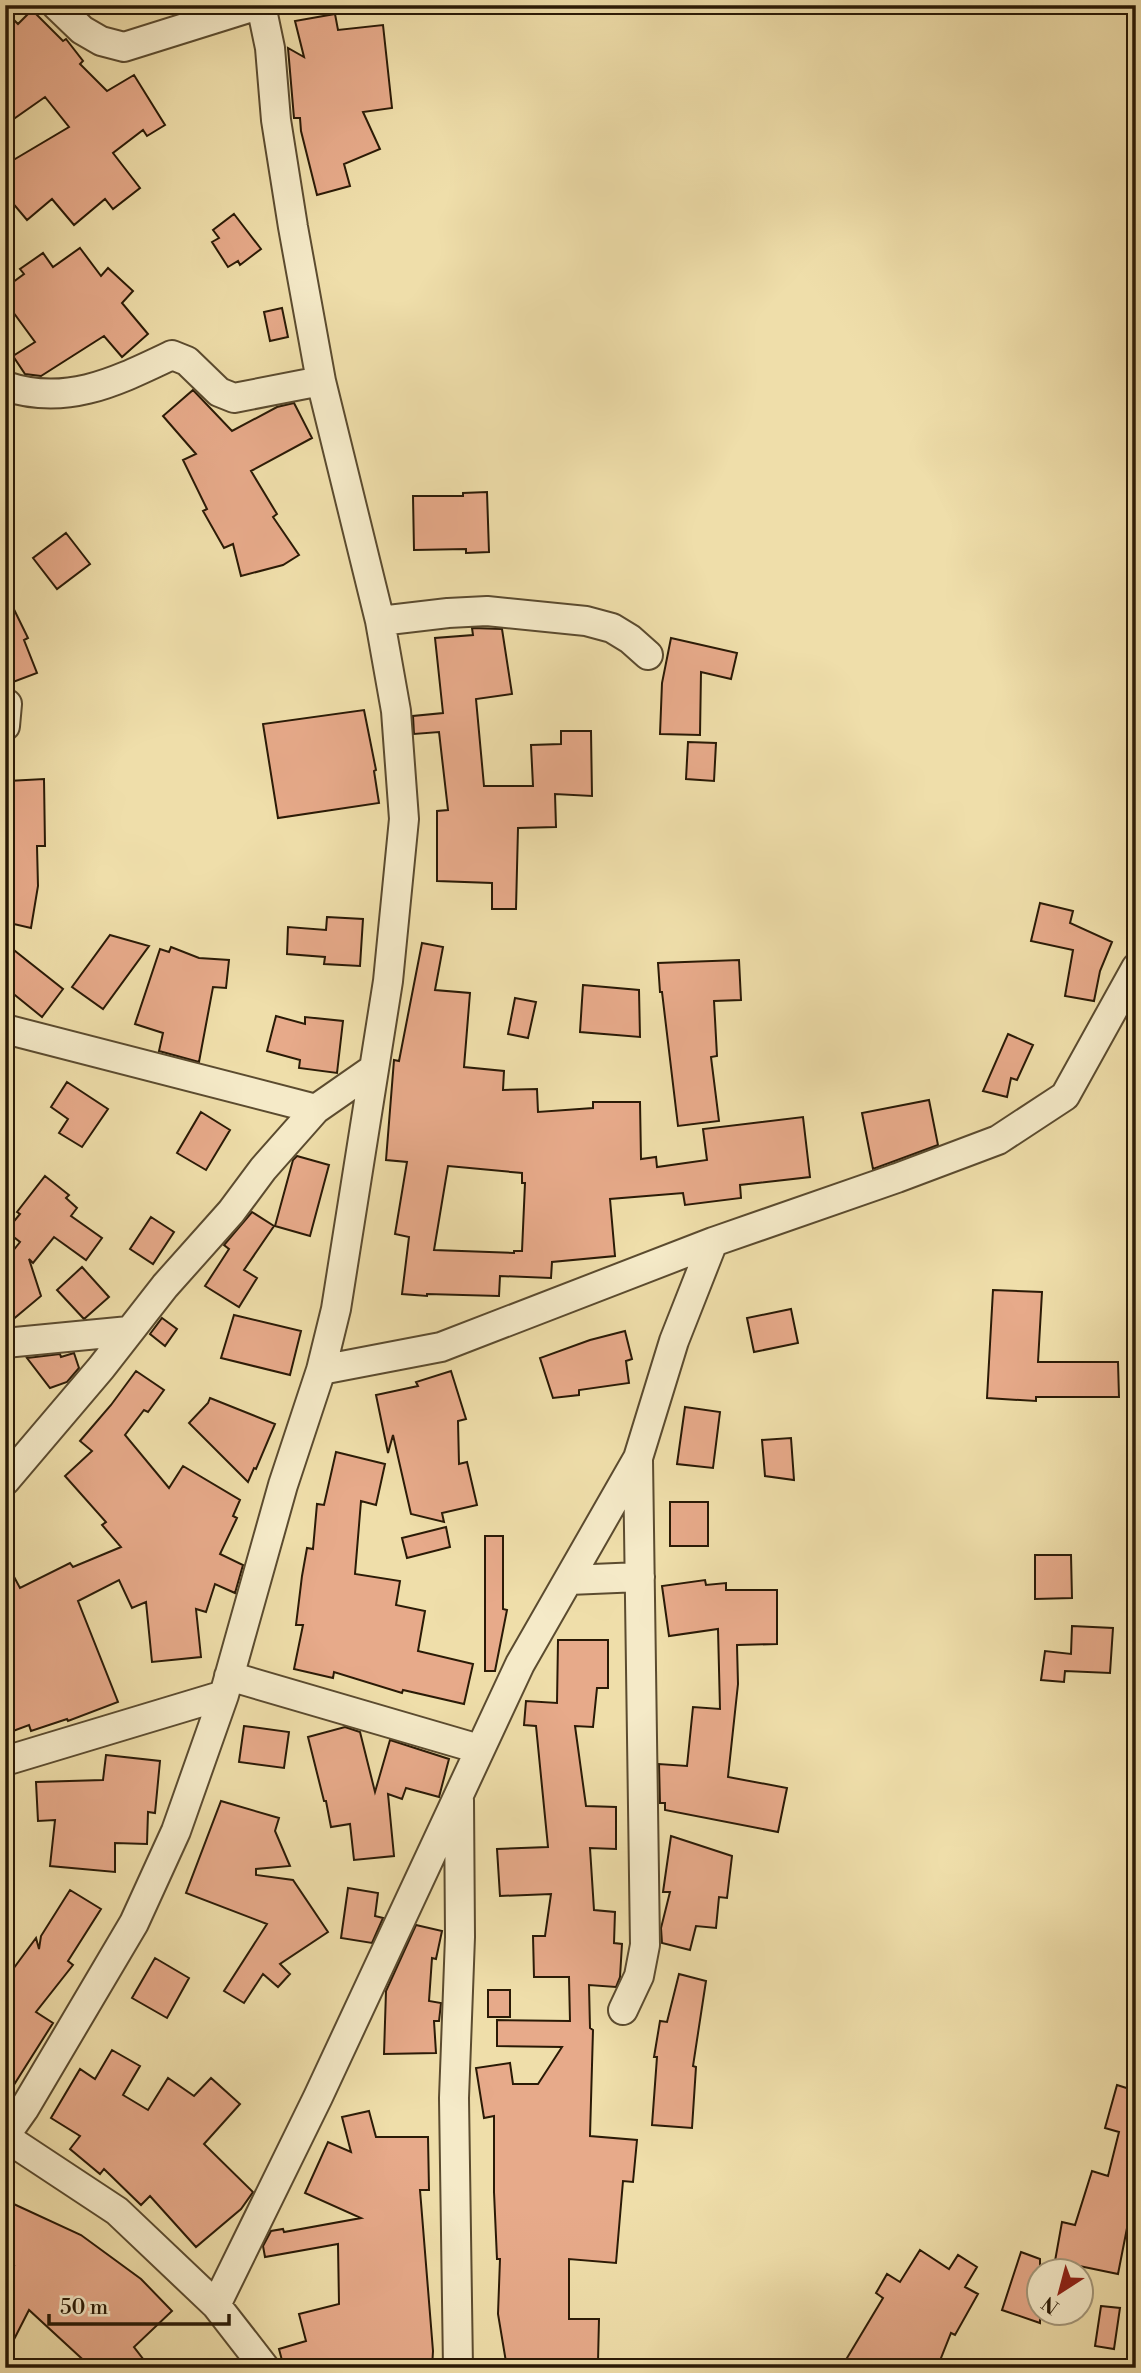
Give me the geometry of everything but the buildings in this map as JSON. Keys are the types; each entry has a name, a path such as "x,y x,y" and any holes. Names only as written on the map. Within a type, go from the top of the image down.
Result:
{"street":[{"path":"56,5 82,30 102,41 124,47 260,5 270,48 276,120 321,381 380,621 396,711 404,819 388,981 336,1309 321,1370 283,1485 226,1685 176,1831 134,1923 15,2105 5,2136 117,2211 216,2305 265,2368"},
{"path":"5,386 34,393 70,393 111,384 172,355 187,361 219,392 234,398 321,381"},
{"path":"380,621 448,612 487,611 586,621 612,628 648,655"},
{"path":"321,1370 441,1347 713,1242 998,1140 1065,1096 1136,968"},
{"path":"5,1028 316,1109"},
{"path":"5,1481 101,1368 189,1257 231,1212 263,1169 316,1109 372,1070"},
{"path":"216,2305 318,2096 520,1664 638,1458 674,1341 713,1242"},
{"path":"5,1343 129,1331"},
{"path":"623,2010 639,1976 645,1945 638,1458"},
{"path":"569,1580 640,1577"},
{"path":"5,1760 226,1685 479,1749"},
{"path":"458,2368 454,2098 460,1937 459,1791"}]}
